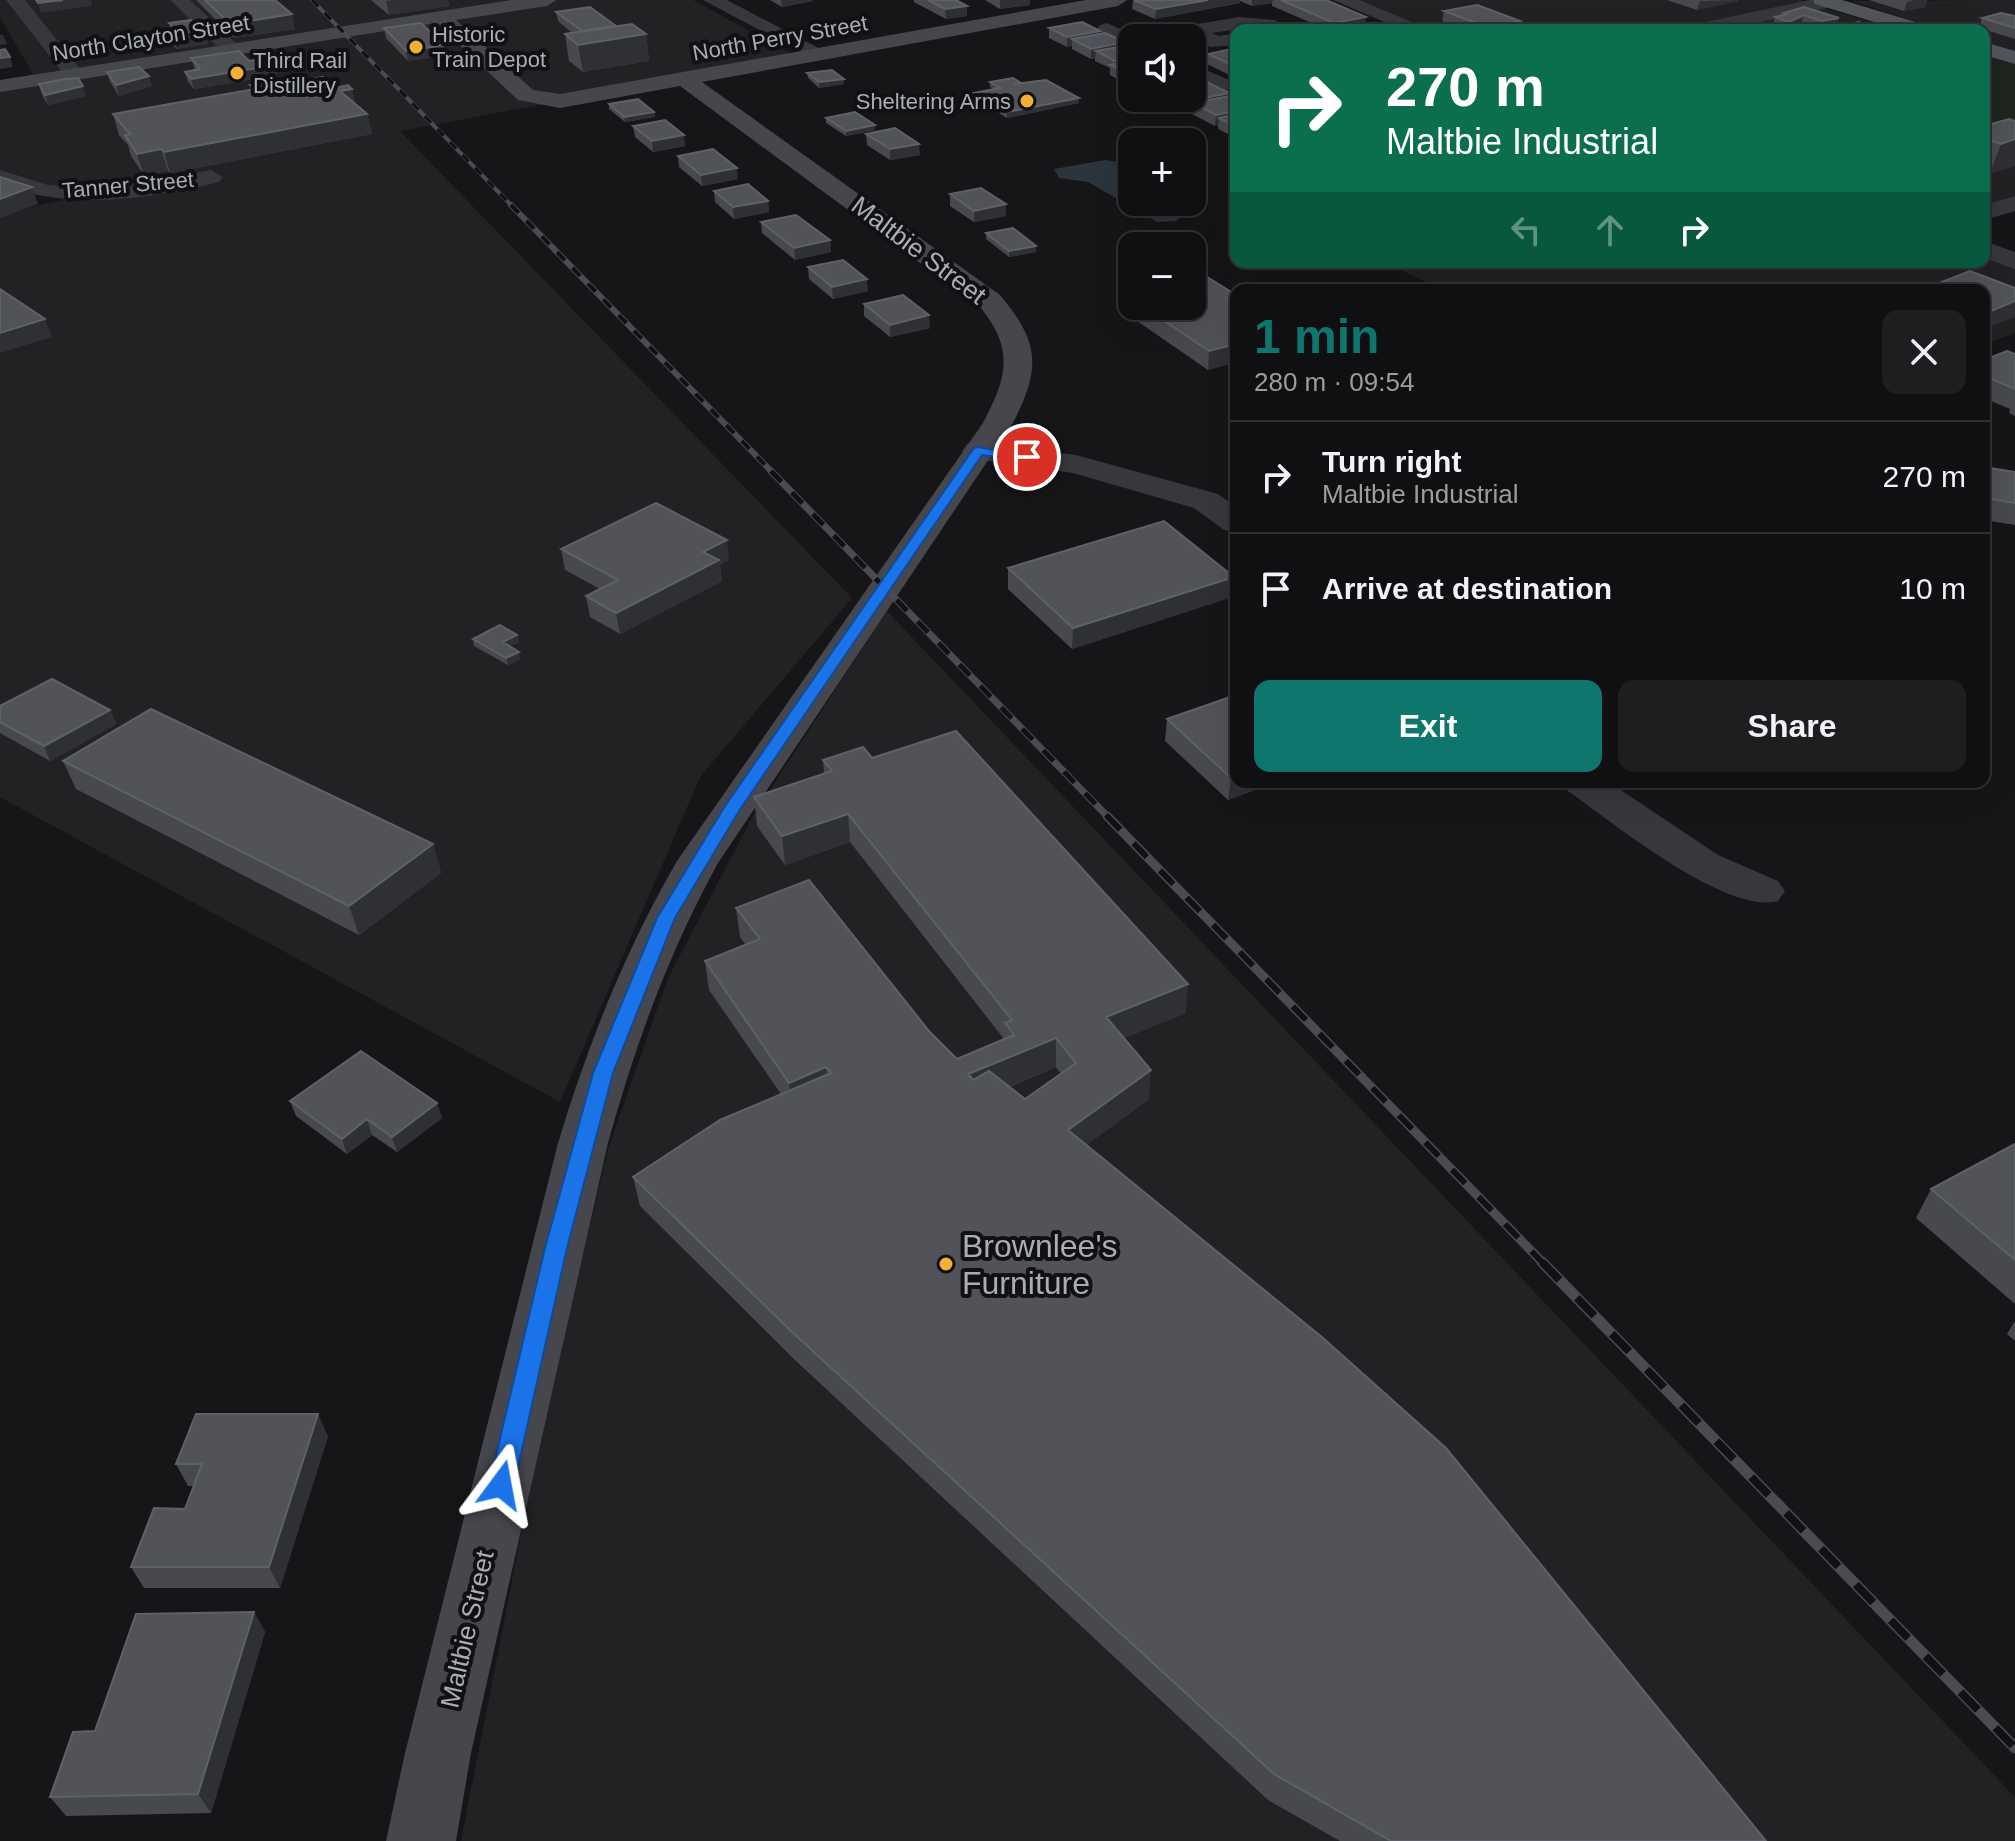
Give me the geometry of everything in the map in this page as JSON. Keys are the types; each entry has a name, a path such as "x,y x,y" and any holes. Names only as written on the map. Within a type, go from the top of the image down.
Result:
{"main road":[{"path":"1828,1 1903,24"},
{"path":"1990,50 2015,58"}],"street":[{"path":"15,0 74,74"},
{"path":"179,0 231,49"},
{"name":"North Clayton Street","path":"0,86 547,0"},
{"path":"712,0 822,55"},
{"name":"North Perry Street","path":"441,17 526,95 544,100 579,100 1118,0"},
{"path":"1342,0 1397,24"},
{"path":"1723,24 1828,1"},
{"path":"1230,40 1217,43 1192,31 1249,20 1272,24"},
{"path":"1107,29 1118,34"},
{"path":"1206,77 1230,88"},
{"name":"Maltbie Street","path":"421,1841 556,1248 610,1050 666,918 698,861 998,423 1020,377 1021,357 1017,342 1003,315 971,286 686,80"},
{"name":"Tanner Street","path":"0,177 51,193 99,192 211,177"},
{"path":"1990,211 2015,203"},
{"path":"1990,251 2015,261"},
{"path":"978,451 1076,464 1206,501 1230,519"},
{"path":"1591,788 1703,865 1763,891"}],"shaded area":[{"path":"0,0 693,0 797,57 400,131 852,598 700,777 560,1102 0,797 0,213 64,200 0,178 0,82 33,74 0,17"},
{"path":"1354,0 1803,2 1710,24 1416,24"},
{"path":"2015,0 2015,52 1990,45 1990,24 1923,24 1851,1"},
{"path":"1822,8 1881,24 1746,24"},
{"path":"1990,57 2015,64 2015,196 1990,204"},
{"path":"1990,63 2015,70 2015,147 1990,147"},
{"path":"1105,160 1118,162 1118,199 1088,182 1059,178 1054,169"},
{"path":"1147,216 1181,216 1176,221 1157,222"},
{"path":"1990,258 2015,268 2015,333 1990,342 1990,284 1432,284 1396,268 1990,268"},
{"path":"887,611 2015,1797 2015,1841 461,1841 545,1412 609,1146 668,978 754,814"}],"building":[{"path":"36,0 63,0 38,3"},
{"path":"205,0 275,0 292,14 230,24"},
{"path":"928,0 956,0 967,6 945,9"},
{"path":"1134,0 1208,0 1156,9"},
{"path":"1281,0 1326,0 1366,17 1334,23"},
{"path":"1477,5 1520,21 1479,24 1444,11"},
{"path":"590,7 616,26 582,31 556,12"},
{"path":"1804,7 1839,18 1822,21 1804,15 1789,22 1775,17"},
{"path":"2001,13 2015,16 2015,28 1982,18"},
{"path":"191,20 205,34 174,39 165,30 174,28 169,23"},
{"path":"1082,22 1100,31 1067,37 1049,28"},
{"path":"421,23 444,45 406,51 384,28"},
{"path":"632,24 646,34 578,45 565,34"},
{"path":"1105,33 1118,39 1118,43 1091,49 1072,39"},
{"path":"1118,47 1118,60 1115,61 1096,51"},
{"path":"5,49 10,57 0,58 0,50"},
{"path":"1230,49 1230,64 1208,54"},
{"path":"239,51 249,61 269,58 276,65 191,79 185,72 200,69 191,58"},
{"path":"139,67 149,76 116,85 107,72"},
{"path":"832,70 844,79 819,82 807,73"},
{"path":"299,76 304,80 323,77 336,88 348,85 352,89 340,91 367,114 164,152 161,149 137,154 125,135 130,134 113,114 255,89 250,85"},
{"path":"78,78 83,86 45,95 39,84 65,79"},
{"name":"Sheltering Arms","path":"1013,78 1021,83 1014,84 1046,80 1079,98 1007,112 974,93 1000,88 990,82"},
{"path":"1207,82 1229,93 1206,98"},
{"path":"1230,96 1230,112 1216,115 1206,110 1206,101"},
{"path":"638,99 654,112 624,117 609,104"},
{"path":"855,112 875,125 846,131 826,118"},
{"path":"1230,115 1230,124 1219,118"},
{"path":"2009,119 2015,121 2015,139 2001,144 1990,140 1990,124"},
{"path":"665,120 684,135 652,141 633,126"},
{"path":"895,128 919,144 890,149 866,134"},
{"path":"713,149 737,168 701,175 678,156"},
{"path":"0,177 32,187 0,199"},
{"path":"748,184 768,201 733,207 714,191"},
{"path":"981,188 1006,204 974,211 950,194"},
{"path":"796,215 830,240 794,248 761,222"},
{"path":"1013,228 1036,246 1009,251 986,233"},
{"path":"843,260 867,279 832,287 808,267"},
{"path":"1970,271 2015,288 2015,301 1990,311 1990,284 1936,284"},
{"path":"1206,276 1230,291 1230,346 1209,351 1163,320 1206,320"},
{"path":"0,289 45,319 0,333"},
{"path":"903,295 929,315 890,325 864,304"},
{"path":"2007,351 2015,354 2015,389 1990,379 1990,358"},
{"path":"1990,468 2015,472 2015,503 1990,499"},
{"path":"656,503 727,540 703,552 719,560 616,613 586,596 618,580 561,549"},
{"path":"1164,521 1230,574 1230,578 1073,628 1008,568"},
{"path":"500,625 517,635 503,642 519,652 506,658 473,639"},
{"path":"52,679 110,710 44,746 0,722 0,706"},
{"path":"1230,697 1230,777 1167,719"},
{"path":"151,709 433,844 349,906 63,761"},
{"name":"Brownlee's Furniture","path":"956,731 1188,984 1106,1017 1151,1070 1068,1130 1323,1338 1446,1448 1766,1841 1391,1841 1274,1774 792,1332 633,1177 720,1120 831,1073 826,1067 789,1083 705,961 760,939 736,908 809,880 929,1031 957,1059 1014,1035 1005,1023 1012,1020 848,814 782,836 754,797 832,771 823,760 863,747 872,758","holes":["1056,1038 1076,1063 1025,1099 989,1071 973,1080 968,1074"]},
{"path":"361,1051 437,1103 392,1137 367,1119 342,1139 290,1101"},
{"path":"2015,1144 2015,1260 1931,1189"},
{"path":"196,1414 318,1414 269,1567 131,1567 154,1508 185,1509 202,1464 176,1464"},
{"path":"254,1612 198,1794 50,1797 73,1732 95,1731 136,1614"}],"railway":[{"path":"312,0 513,207"},
{"path":"511,205 773,473"},
{"path":"771,471 1109,818"},
{"path":"1107,816 1544,1264"},
{"path":"1542,1262 2015,1748"}],"place":[{"name":"Historic Train Depot","path":"416,47"},
{"name":"Third Rail Distillery","path":"237,73"},
{"name":"Sheltering Arms","path":"1027,101"},
{"name":"Brownlee's Furniture","path":"946,1264"}],"route":[{"path":"501,1485 556,1248 603,1073 666,918 731,810 978,451 1027,457"}]}
